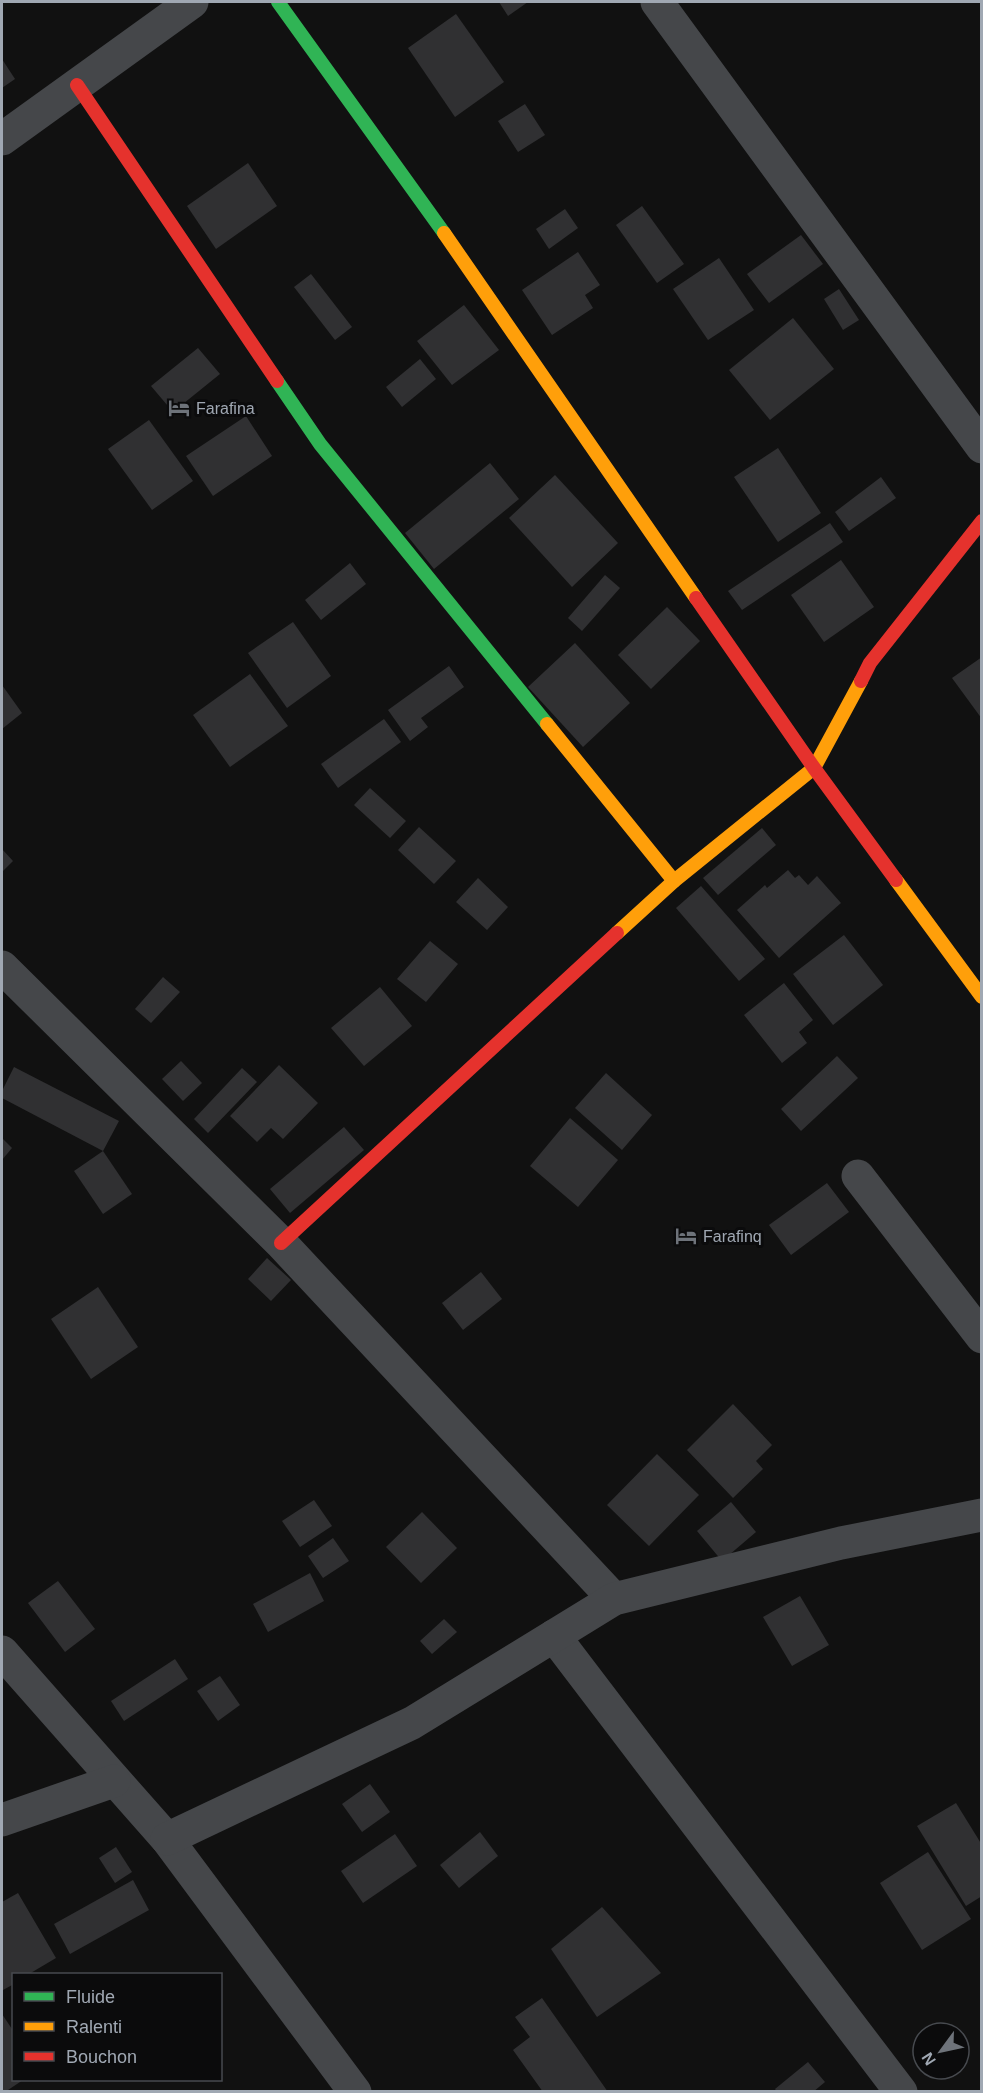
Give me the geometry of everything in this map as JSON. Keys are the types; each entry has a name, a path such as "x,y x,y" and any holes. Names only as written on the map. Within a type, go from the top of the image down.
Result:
{"street":[{"path":"2,139 192,2"},
{"path":"278,2 407,180 814,768 981,997"},
{"path":"657,2 981,447"},
{"path":"77,85 320,444 674,881"},
{"path":"281,1242 674,881 814,768 870,663 981,520"},
{"path":"2,967 281,1242 614,1599"},
{"path":"858,1176 981,1337"},
{"path":"167,1839 412,1723 614,1599 841,1544 981,1515"},
{"path":"554,1636 901,2091"},
{"path":"2,1652 167,1839 355,2091"},
{"path":"2,1820 114,1781"}],"building":[{"path":"499,2 528,2 508,16"},
{"path":"456,14 504,82 455,117 408,48"},
{"path":"2,59 15,79 2,88"},
{"path":"525,104 545,135 518,152 498,121"},
{"path":"248,163 277,206 216,249 187,206"},
{"path":"642,206 684,264 657,283 616,225"},
{"path":"565,209 578,228 549,249 536,229"},
{"path":"801,235 823,264 769,303 747,274"},
{"path":"578,252 600,285 585,295 593,308 552,335 522,290"},
{"path":"719,258 754,310 708,340 673,289"},
{"path":"311,274 352,327 335,340 294,287"},
{"path":"839,289 859,320 843,330 824,299"},
{"path":"464,305 499,350 452,385 417,341"},
{"path":"793,318 834,369 770,420 729,370"},
{"path":"198,348 220,374 173,412 151,386"},
{"path":"420,359 436,379 402,407 386,387"},
{"path":"246,416 272,456 213,496 186,456"},
{"path":"149,420 193,481 152,510 108,449"},
{"path":"778,448 821,513 778,542 734,477"},
{"path":"490,463 519,499 434,569 405,533"},
{"path":"555,475 618,543 572,587 509,518"},
{"path":"881,477 896,498 849,531 835,512"},
{"path":"830,523 843,542 742,610 728,591"},
{"path":"841,560 874,607 824,642 791,595"},
{"path":"350,563 366,584 321,620 305,600"},
{"path":"605,575 620,588 582,631 568,618"},
{"path":"667,607 700,641 651,689 618,655"},
{"path":"293,622 331,676 287,708 248,653"},
{"path":"575,643 630,703 583,747 528,687"},
{"path":"982,657 982,719 952,678"},
{"path":"449,666 464,687 421,718 428,727 410,741 388,710"},
{"path":"250,674 288,726 230,767 193,715"},
{"path":"2,685 22,713 2,729"},
{"path":"384,719 401,742 338,788 321,764"},
{"path":"370,788 406,821 390,838 354,805"},
{"path":"419,827 456,861 434,884 398,850"},
{"path":"762,828 776,845 718,895 703,878"},
{"path":"2,849 13,861 2,872"},
{"path":"788,870 795,878 799,875 808,885 817,876 841,903 779,958 737,910 765,885 767,888"},
{"path":"478,878 508,907 487,930 456,902"},
{"path":"701,886 765,959 739,981 676,908"},
{"path":"844,935 883,985 833,1025 793,974"},
{"path":"430,941 458,964 426,1002 397,979"},
{"path":"163,977 180,992 151,1023 135,1009"},
{"path":"784,983 813,1020 799,1032 807,1043 782,1063 744,1015"},
{"path":"380,987 412,1026 364,1066 331,1028"},
{"path":"837,1056 858,1078 801,1131 781,1109"},
{"path":"181,1061 202,1083 183,1101 162,1079"},
{"path":"279,1065 318,1103 283,1139 271,1128 257,1142 230,1116"},
{"path":"14,1067 119,1121 103,1151 2,1098 2,1091"},
{"path":"242,1068 257,1082 208,1133 194,1119"},
{"path":"606,1073 652,1115 622,1150 575,1108"},
{"path":"570,1118 618,1160 578,1207 530,1166"},
{"path":"344,1127 364,1150 290,1213 270,1189"},
{"path":"2,1138 12,1148 2,1160"},
{"path":"103,1151 132,1194 103,1214 74,1171"},
{"path":"827,1183 849,1212 791,1255 769,1225"},
{"path":"267,1258 291,1280 271,1301 248,1279"},
{"path":"481,1272 502,1299 463,1330 442,1303"},
{"path":"98,1287 138,1347 91,1379 51,1319"},
{"path":"733,1404 772,1445 756,1461 763,1469 733,1498 687,1450"},
{"path":"657,1454 699,1495 649,1546 607,1505"},
{"path":"314,1500 332,1526 300,1547 282,1521"},
{"path":"731,1502 756,1532 722,1561 697,1531"},
{"path":"422,1512 457,1548 421,1583 386,1547"},
{"path":"333,1538 349,1561 323,1578 308,1556"},
{"path":"310,1573 324,1601 268,1632 253,1604"},
{"path":"58,1581 95,1629 65,1652 28,1603"},
{"path":"800,1596 829,1645 792,1666 763,1617"},
{"path":"444,1619 457,1632 432,1654 420,1641"},
{"path":"175,1659 188,1679 124,1721 111,1701"},
{"path":"220,1676 240,1705 218,1721 197,1691"},
{"path":"370,1784 390,1812 362,1832 342,1804"},
{"path":"956,1803 982,1845 982,1896 966,1906 917,1826"},
{"path":"480,1832 498,1856 459,1888 440,1865"},
{"path":"395,1834 417,1866 363,1903 341,1871"},
{"path":"116,1847 132,1872 115,1883 99,1858"},
{"path":"928,1852 971,1919 922,1950 880,1883"},
{"path":"133,1880 149,1910 70,1954 54,1924"},
{"path":"18,1893 56,1958 31,1973 12,1973 12,1985 3,1990 2,1902"},
{"path":"602,1907 661,1973 597,2017 551,1949"},
{"path":"542,1998 608,2092 543,2092 513,2050 530,2037 515,2017"},
{"path":"2,2014 12,2029 12,2081 22,2081 2,2092"},
{"path":"808,2062 825,2082 813,2092 777,2092 775,2089"}],"traffic: fast":[{"path":"278,2 444,233"},
{"path":"277,381 320,444 547,724"}],"traffic: slow":[{"path":"444,233 696,598"},
{"path":"617,933 674,881 814,768 861,681"},
{"path":"547,724 674,881"},
{"path":"896,880 982,997"}],"traffic: jam":[{"path":"77,85 277,381"},
{"path":"861,681 870,663 982,521"},
{"path":"696,598 814,768 896,880"},
{"path":"281,1243 617,933"}],"place":[{"name":"Farafina","path":"179,408"},
{"name":"Farafinq","path":"686,1236"}]}
